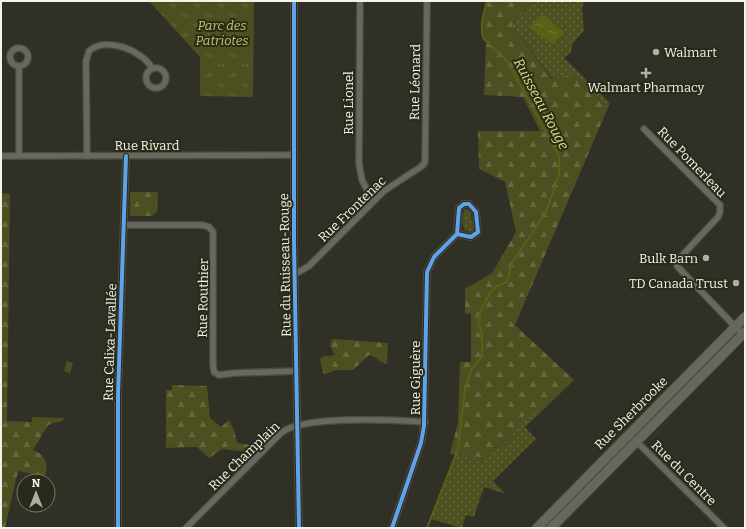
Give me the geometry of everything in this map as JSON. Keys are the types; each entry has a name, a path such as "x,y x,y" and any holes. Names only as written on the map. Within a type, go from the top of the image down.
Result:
{"main road":[{"name":"Rue Sherbrooke","path":"537,528 745,317"},
{"name":"Rue Sherbrooke","path":"551,528 744,335"}],"street":[{"name":"Rue du Ruisseau-Rouge","path":"294,1 295,274 299,528"},
{"name":"Rue Lionel","path":"360,1 359,164 362,180 373,201"},
{"name":"Rue Léonard","path":"425,162 427,1"},
{"path":"87,156 86,61 90,51 99,46 125,46 145,59 152,68"},
{"path":"19,66 19,156"},
{"name":"Rue Pomerleau","path":"644,129 720,205 718,217 678,260 677,266 744,335"},
{"name":"Rue Rivard","path":"1,156 294,155"},
{"name":"Rue Calixa-Lavallée","path":"118,528 118,395 126,156"},
{"name":"Rue Frontenac","path":"295,274 309,266 373,201 389,187 422,166 425,162"},
{"path":"464,204 469,204 473,206 476,212 478,232 471,237 457,234 459,208 464,204"},
{"name":"Rue Routhier","path":"124,224 202,225 209,227 213,232 212,364 215,374 296,371"},
{"name":"Rue Giguère","path":"392,528 421,443 425,422 427,272 434,257 457,234"},
{"name":"Rue Champlain","path":"186,528 281,433 291,426 356,420 425,422"},
{"name":"Rue du Centre","path":"629,434 724,528"}],"green space":[{"name":"Parc des Patriotes","path":"149,1 254,1 253,97 200,96 200,57"},
{"path":"485,1 531,1 512,26 552,79 572,75 603,105 610,103 515,325 574,380 541,412 533,412 523,417 516,426 509,444 498,446 493,449 489,460 483,462 476,458 450,454 458,422 460,362 471,362 471,314 465,313 465,289 492,273 516,232 505,182 479,169 478,131 540,131 523,97 484,95 486,41 482,33"},
{"path":"531,1 566,1 575,3 578,1 584,1 582,8 584,31 573,43 571,52 564,58 610,103 603,105 572,75 553,79 512,26","holes":["543,14 565,32 553,45 530,27"]},
{"path":"130,192 158,192 157,212 152,216 130,216"},
{"path":"1,193 10,194 7,421 32,422 32,417 64,418 62,421 48,425 33,450 42,455 47,467 46,473 29,473 18,471 16,473 16,480 5,528 1,528"},
{"path":"465,209 470,212 474,227 472,232 466,231 463,227"},
{"path":"332,339 388,343 387,364 369,355 353,370 336,370 326,374 323,373 320,359 322,357 335,355 330,345"},
{"path":"67,361 73,363 70,373 64,371"},
{"path":"172,385 207,386 210,418 221,427 229,420 234,430 237,443 250,445 249,452 222,449 209,458 197,447 166,448 166,390 172,390"},
{"path":"531,412 541,412 525,427 536,439 493,481 506,494 484,487 474,517 466,515 462,528 430,519 456,455 476,458 483,462 493,448 509,444 514,429 519,421"}],"water":[{"path":"543,14 565,32 553,45 529,27"}],"waterway":[{"name":"Ruisseau Rouge","path":"427,528 458,449 465,389 471,371 482,356 482,334 478,320 480,313 489,294 497,286 507,282 512,263 546,212 559,175 559,156 507,61 483,38 483,18 489,1"}],"cycle path":[{"path":"294,1 294,240 299,528"},
{"path":"118,528 118,395 126,156"},
{"path":"392,528 421,443 424,426 427,272 434,257 457,234 459,208 464,204 469,204 476,212 478,232 471,237 457,234"}],"place":[{"name":"Walmart","path":"656,52"},
{"name":"Walmart Pharmacy","path":"646,73"},
{"name":"Bulk Barn","path":"706,258"},
{"name":"TD Canada Trust","path":"736,283"}]}
